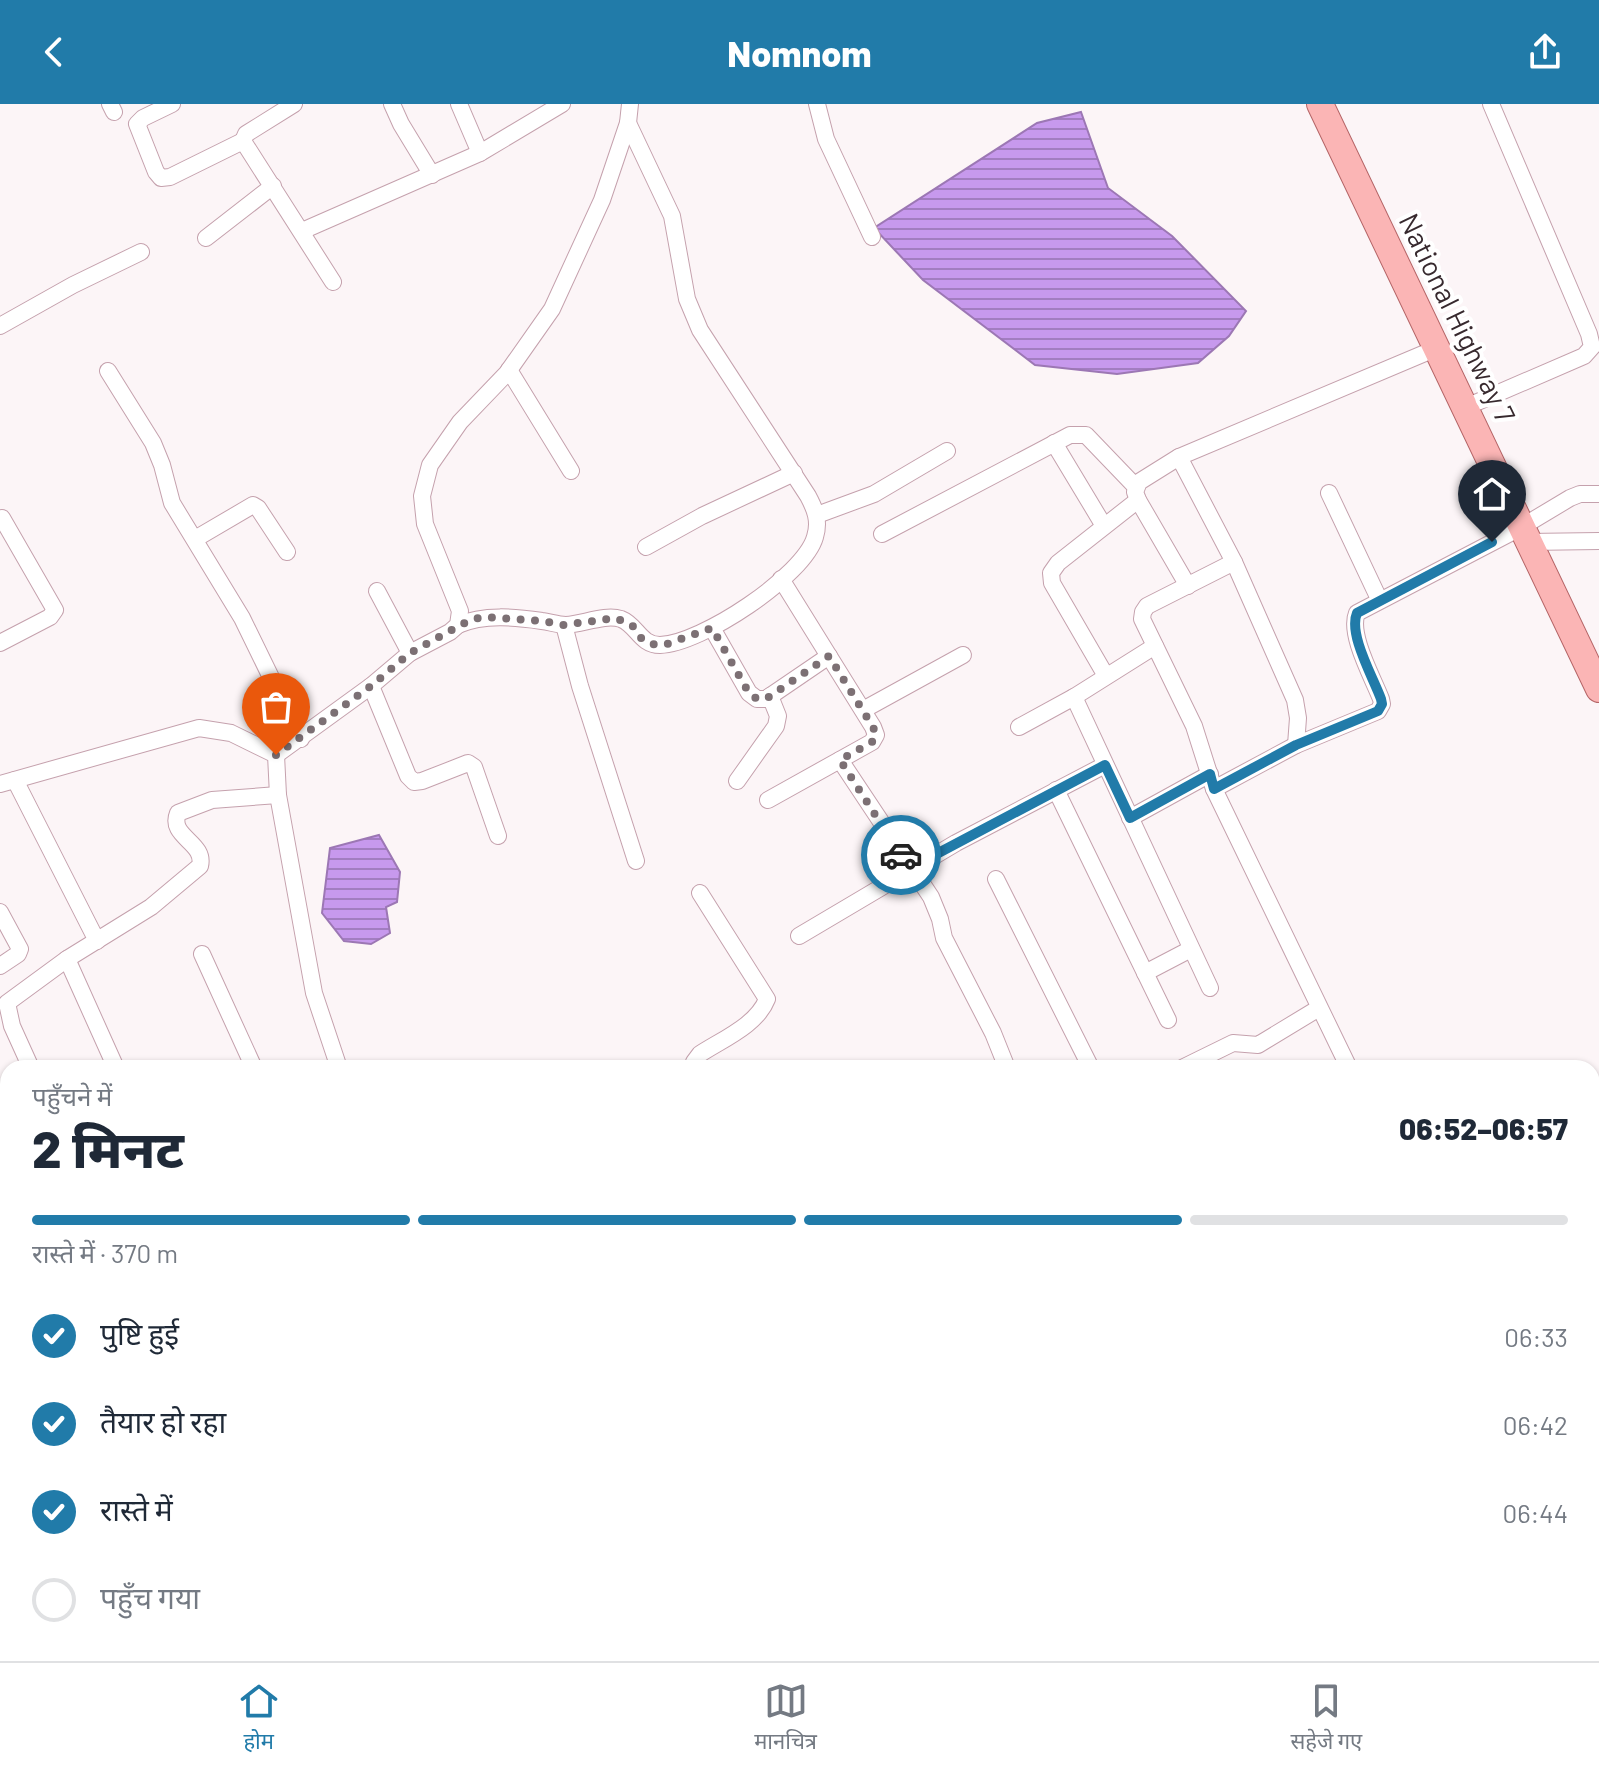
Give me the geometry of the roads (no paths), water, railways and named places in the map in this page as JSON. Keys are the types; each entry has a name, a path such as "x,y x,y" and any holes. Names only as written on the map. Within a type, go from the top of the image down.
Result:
{"main road":[{"name":"National Highway 7","path":"1320,104 1524,535 1591,654 1599,689"}],"street":[{"path":"172,104 137,124 161,178 170,177 243,141 246,134 294,104"},
{"path":"392,104 432,175"},
{"path":"459,104 480,153"},
{"path":"302,231 480,153 562,104"},
{"path":"458,625 460,611 425,524 422,496 430,465 460,422 509,370 552,309 602,200 628,123 630,104"},
{"path":"817,104 826,139 872,237"},
{"path":"1466,407 1584,356 1592,347 1491,104"},
{"path":"276,755 371,686 410,653 458,625 484,617 564,625 615,618 632,625 641,638 650,644 664,645 712,628 753,603 809,552 815,537 817,515 794,473 700,330 687,299 672,216 628,123"},
{"path":"243,141 333,282"},
{"path":"206,238 273,186"},
{"path":"0,326 141,252"},
{"path":"1106,676 1052,583 1051,573 1058,563 1104,526 1179,457 1437,348"},
{"path":"509,370 571,471"},
{"path":"108,371 153,443 172,503 242,618 301,739"},
{"path":"882,534 1070,435 1086,435 1137,493 1188,586"},
{"path":"1054,443 1104,526"},
{"path":"817,515 874,494 947,451"},
{"path":"1179,457 1234,562 1295,700 1298,718 1296,745"},
{"path":"646,547 702,516 794,473"},
{"path":"1329,493 1379,599"},
{"path":"1130,818 1378,711 1382,704 1353,622 1357,613 1379,599 1524,535 1570,498 1580,494 1599,494"},
{"path":"195,539 253,505 287,552"},
{"path":"0,643 50,617 55,610 2,518"},
{"path":"1524,535 1599,541"},
{"path":"1234,562 1147,606 1142,619 1194,726 1212,782 1345,1060"},
{"path":"768,800 872,742 876,735 781,579"},
{"path":"377,591 410,653"},
{"path":"564,625 580,686 636,861"},
{"path":"712,628 749,693 757,699 766,699 829,656"},
{"path":"1019,727 1155,646"},
{"path":"863,710 963,655"},
{"path":"371,686 408,776 414,782 422,781 468,763 474,767 498,836"},
{"path":"737,781 776,726 778,716 770,696"},
{"path":"1074,697 1210,988"},
{"path":"97,941 7,782 199,728 231,733 276,755"},
{"path":"276,755 278,795 314,993 336,1060"},
{"path":"840,760 931,897 944,938 1004,1060"},
{"path":"799,936 910,868 1105,765"},
{"path":"1056,790 1168,1020"},
{"path":"27,1060 12,1026 7,1003 67,959 151,907 200,866 202,859 199,851 176,828 178,813 212,800 278,795"},
{"path":"996,879 1087,1060"},
{"path":"696,1060 753,1020 763,1011 767,999 700,893"},
{"path":"0,912 20,949 18,954 0,966"},
{"path":"1145,973 1191,949"},
{"path":"202,954 250,1060"},
{"path":"67,959 112,1060"},
{"path":"1198,1060 1233,1043 1258,1045 1319,1008"}]}
